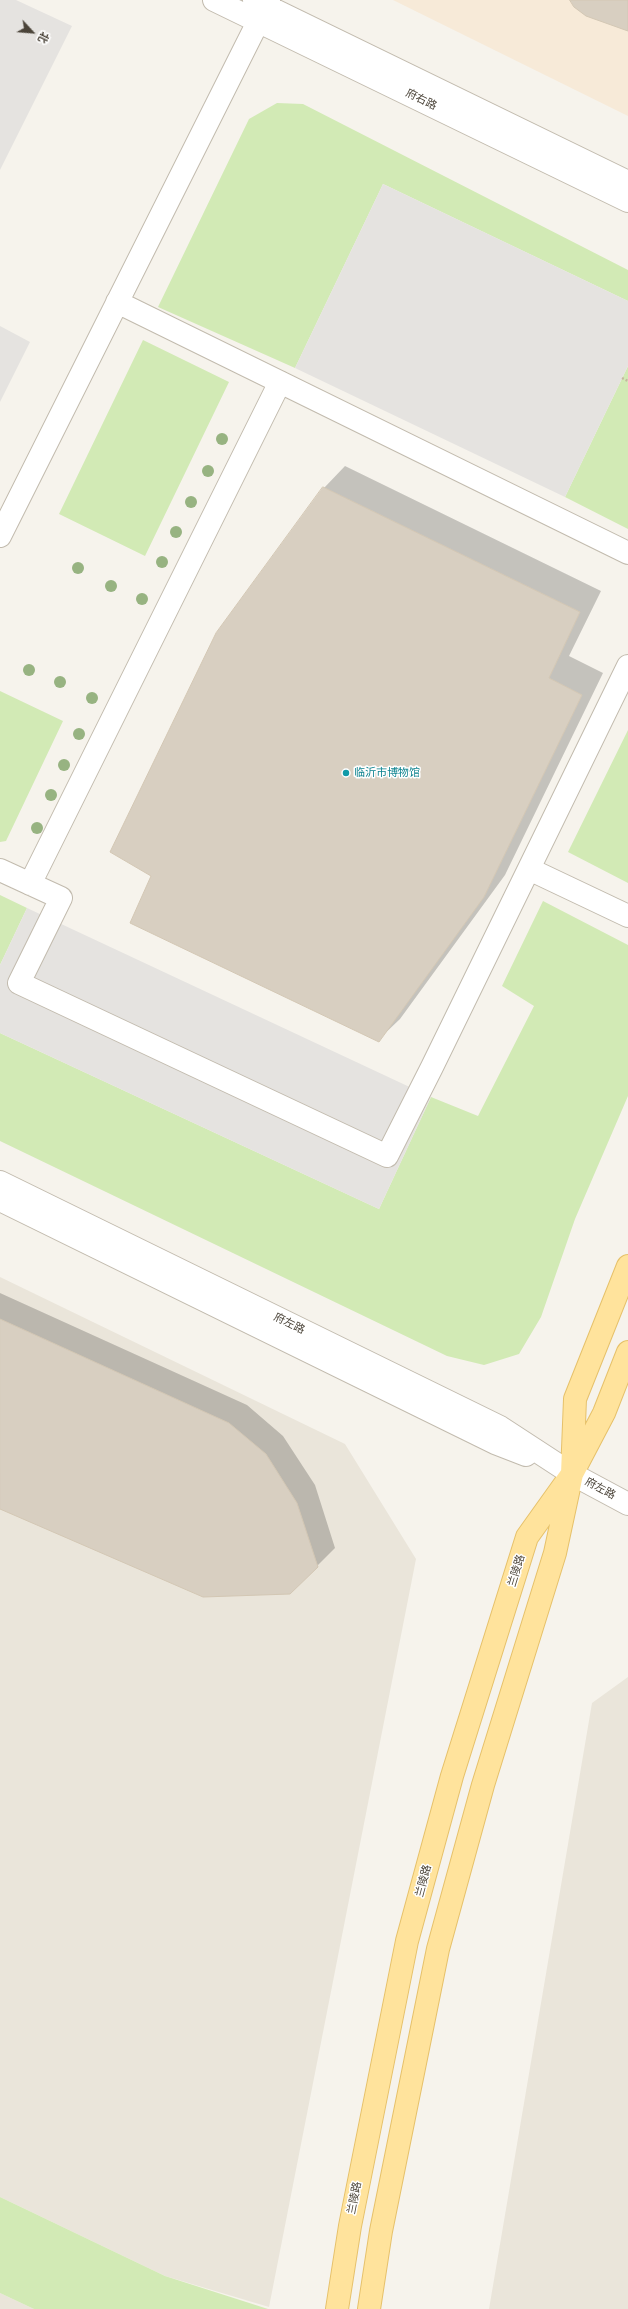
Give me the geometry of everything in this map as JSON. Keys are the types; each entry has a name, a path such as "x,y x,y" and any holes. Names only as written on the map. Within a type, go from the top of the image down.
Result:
{"main road":[{"name":"兰陵路","path":"369,2309 381,2231 438,1949 483,1785 555,1553 572,1474 575,1399 628,1266"},
{"name":"兰陵路","path":"337,2309 350,2226 407,1941 452,1776 527,1537 572,1474 604,1413 628,1352"}],"street":[{"name":"府右路","path":"214,0 262,7 628,182"},
{"name":"府右路","path":"262,7 628,201"},
{"path":"0,536 262,7"},
{"path":"117,302 628,553"},
{"path":"30,884 280,382"},
{"path":"0,870 61,898 19,983 387,1156 628,666"},
{"path":"529,869 628,916"},
{"name":"府左路","path":"0,1182 500,1428 572,1474 628,1504"},
{"name":"府左路","path":"0,1200 495,1443 572,1474 628,1489"}],"path":[{"path":"622,378 628,381"}],"shaded area":[{"path":"0,0 16,0 72,26 0,170"},
{"path":"393,0 628,0 628,116"},
{"path":"383,184 628,301 628,366 565,497 295,368"},
{"path":"0,326 30,342 0,402"},
{"path":"27,908 431,1097 379,1209 0,1033 0,965"},
{"path":"0,1277 345,1444 416,1559 269,2307 165,2276 0,2197"},
{"path":"628,1677 628,2309 489,2309 592,1703"},
{"path":"0,2293 34,2309 0,2309"}],"green space":[{"path":"277,103 303,104 628,270 628,301 383,184 295,368 158,307 249,119"},
{"path":"143,340 229,382 145,556 59,514"},
{"path":"628,366 628,529 565,497"},
{"path":"0,691 63,721 6,841 0,842"},
{"path":"628,730 628,883 568,852"},
{"path":"0,895 27,908 0,965"},
{"path":"543,901 628,945 628,1096 575,1219 541,1317 519,1354 484,1365 447,1356 0,1141 0,1033 379,1209 431,1097 478,1116 534,1006 502,986"},
{"path":"0,2197 165,2276 268,2309 34,2309 0,2293"}],"building":[{"path":"570,0 628,0 628,31 586,16 574,7"},
{"name":"临沂市博物馆","path":"323,487 580,612 549,678 582,695 484,897 379,1042 130,923 151,876 110,852 216,633"},
{"path":"0,1319 229,1423 266,1454 297,1503 318,1567 290,1594 203,1597 0,1509"}],"place":[{"name":"临沂市博物馆","path":"346,773"}]}
